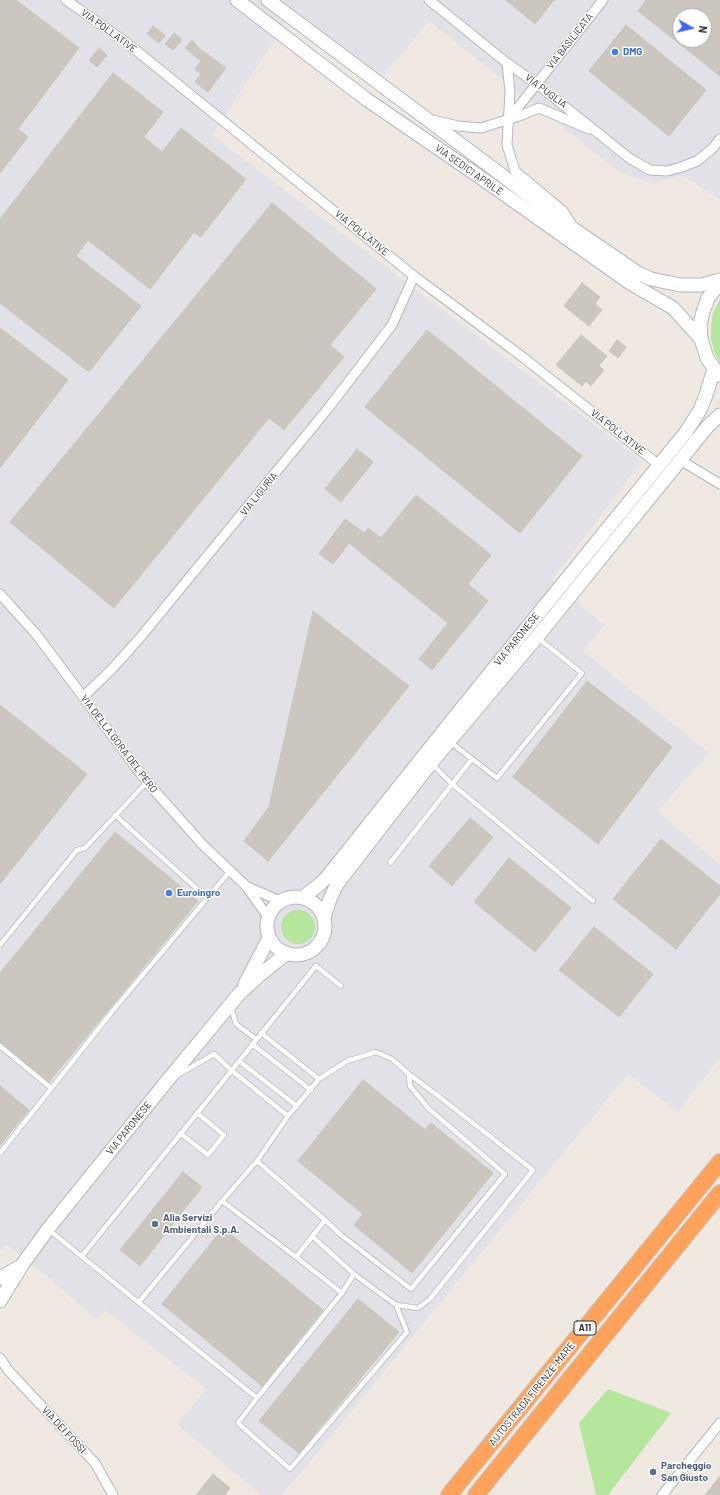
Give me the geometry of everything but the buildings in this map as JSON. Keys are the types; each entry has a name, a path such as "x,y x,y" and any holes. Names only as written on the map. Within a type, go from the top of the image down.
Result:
{"highway":[{"name":"AUTOSTRADA FIRENZE-MARE","path":"450,1495 720,1162"},
{"name":"AUTOSTRADA FIRENZE-MARE","path":"476,1495 720,1193"}],"main road":[{"name":"VIA SEDICI APRILE","path":"237,0 366,99 478,175 624,279 673,308 701,339"},
{"name":"VIA SEDICI APRILE","path":"268,0 575,230 638,273 651,279 680,285 702,285 720,281"},
{"name":"VIA SEDICI APRILE","path":"717,373 707,358 701,339 700,325 702,312 708,298 720,281"},
{"name":"VIA PARONESE","path":"280,901 295,896 303,897 327,877 694,420 717,373"},
{"name":"VIA PARONESE","path":"0,1301 22,1265 48,1230 167,1081 239,994 287,953 296,955 305,953 313,949 319,943 324,935 324,917 330,899 338,884 431,763 537,637 708,426 720,415"},
{"path":"303,897 312,901 319,908 324,917"},
{"path":"280,901 272,908 267,924 269,938 274,945 287,953"},
{"name":"VIA PARONESE","path":"239,994 269,938"},
{"name":"VIA PARONESE","path":"0,1278 22,1265"}],"street":[{"name":"VIA POLLATIVE","path":"66,0 127,43 414,276 524,358 659,464"},
{"name":"VIA PUGLIA","path":"429,0 629,158 650,170 667,171 697,162 712,149 720,139"},
{"name":"VIA BASILICATA","path":"508,120 603,0"},
{"path":"507,63 510,92 507,145 515,171 563,211 575,230"},
{"path":"425,119 458,126 481,128 508,120 539,108 599,134"},
{"name":"VIA LIGURIA","path":"83,697 112,669 139,639 326,411 392,325 414,276"},
{"path":"680,460 720,484"},
{"name":"VIA DELLA GORA DEL PERO","path":"0,594 36,634 147,782 202,844 246,886 268,917"},
{"name":"VIA DELLA GORA DEL PERO","path":"246,886 280,901"},
{"name":"VIA DEI FOSSI","path":"0,1358 4,1368 95,1463 113,1495"},
{"path":"662,1495 720,1423"}],"lane":[{"path":"449,741 497,778 582,673 537,637"},
{"path":"390,863 472,759"},
{"path":"431,763 452,784 593,901"},
{"path":"0,945 77,850 84,848 147,782"},
{"path":"115,815 207,898"},
{"path":"0,1153 115,1008 230,871"},
{"path":"82,1256 316,966 341,986"},
{"path":"230,1005 236,1024 256,1039"},
{"path":"261,1033 319,1079"},
{"path":"252,1044 311,1090"},
{"path":"0,1046 51,1088"},
{"path":"139,1302 257,1161 288,1116 319,1079 347,1061 376,1052 392,1059 532,1170 430,1299 418,1308 396,1306"},
{"path":"167,1081 214,1054 231,1070 288,1116"},
{"path":"239,1061 297,1106"},
{"path":"257,1161 341,1235 411,1289 505,1174 428,1108 410,1086 409,1074"},
{"path":"180,1133 208,1155 224,1135 197,1113"},
{"path":"222,1201 342,1293"},
{"path":"296,1257 325,1220"},
{"path":"48,1230 257,1398"},
{"path":"312,1237 354,1274 396,1306 407,1332 290,1469 238,1423 342,1293 354,1274"}],"shaded area":[{"path":"0,0 720,0 720,200 683,175 653,184 619,172 429,21 380,79 292,13 212,135 642,461 552,580 604,625 583,651 709,753 658,811 720,865 720,1057 678,1112 628,1074 281,1495 261,1495 177,1424 206,1389 105,1310 96,1319 44,1274 7,1245 0,1251"}],"green space":[{"path":"720,299 720,363 714,351 711,339 711,326 713,313"},
{"path":"295,910 301,910 310,915 314,921 314,933 310,939 301,944 295,944 286,939 281,930 281,924 286,915"},
{"path":"608,1389 671,1413 608,1495 596,1495 579,1423"}],"place":[{"name":"DMG","path":"615,52"},
{"name":"Euroingro","path":"169,893"},
{"name":"Alia Servizi Ambientali S.p.A.","path":"155,1224"},
{"name":"Parcheggio San Giusto","path":"653,1472"}]}
